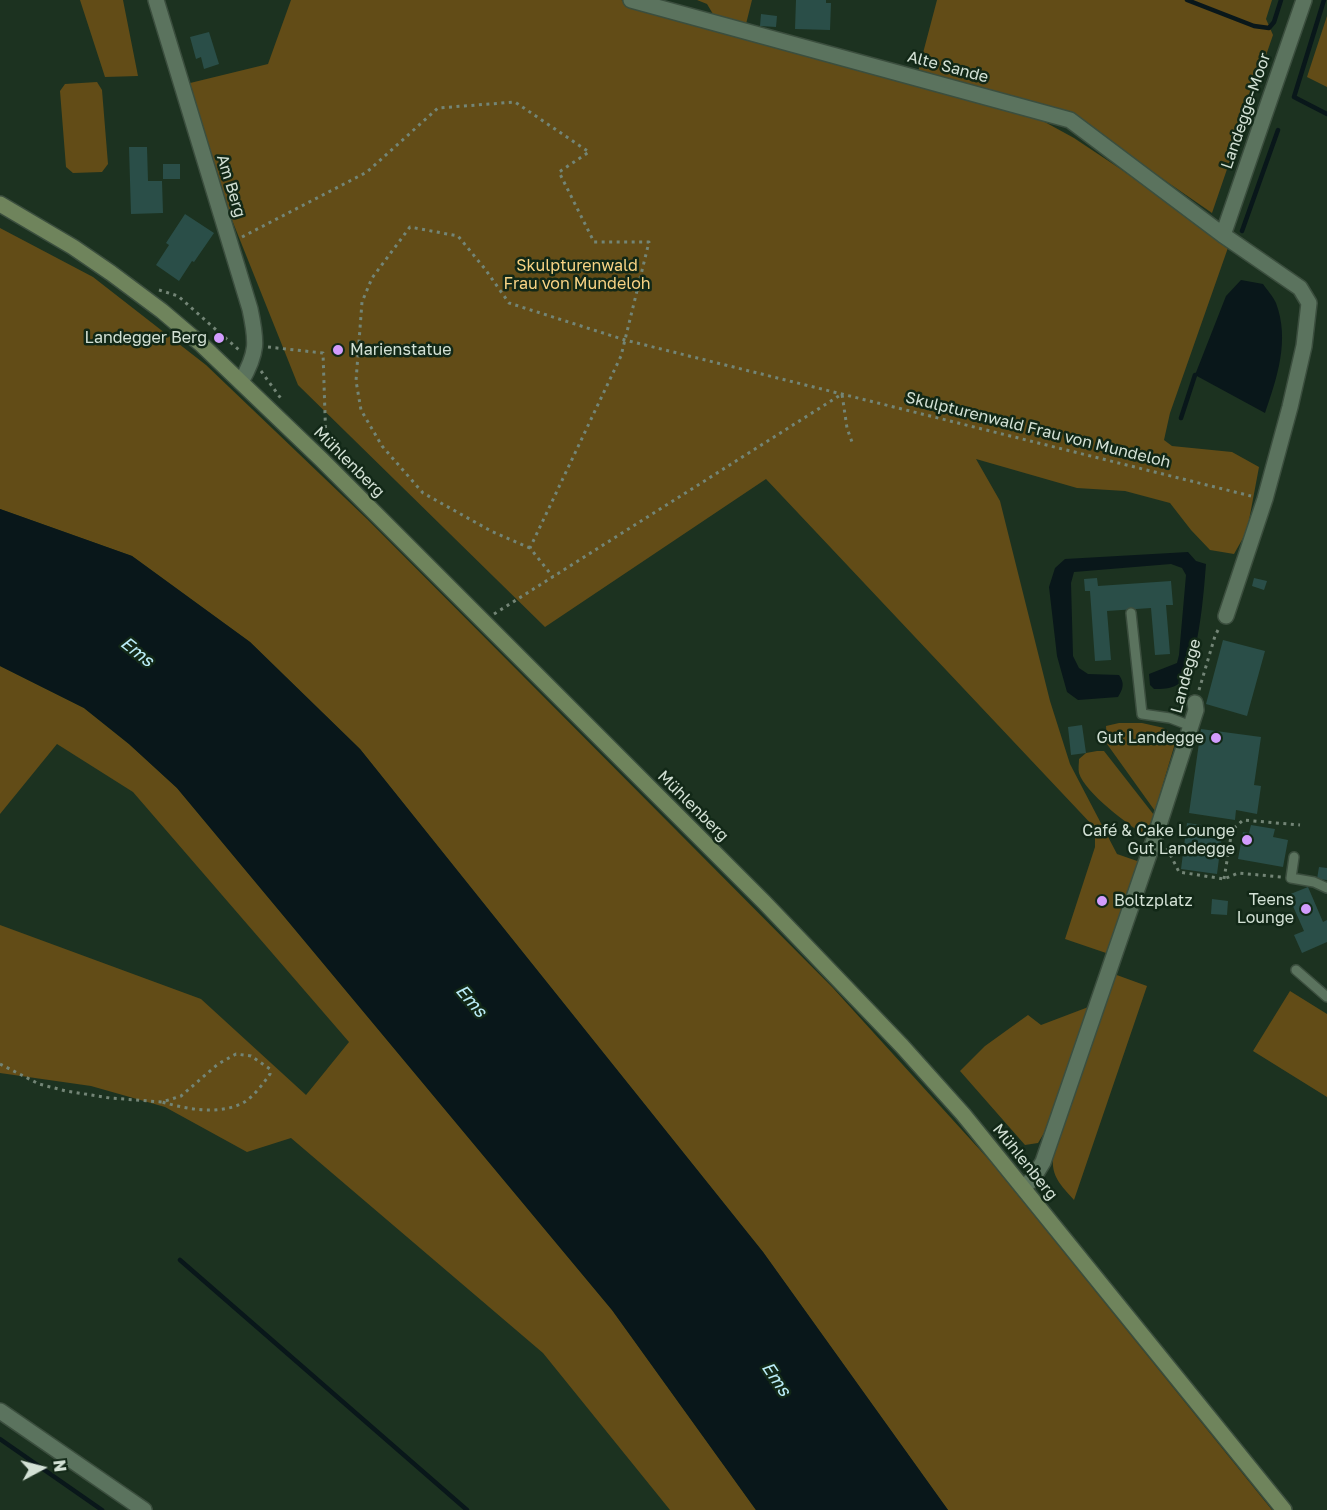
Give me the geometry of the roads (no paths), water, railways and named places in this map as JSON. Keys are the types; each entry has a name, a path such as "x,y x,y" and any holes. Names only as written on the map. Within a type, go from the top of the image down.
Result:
{"main road":[{"name":"Mühlenberg","path":"0,204 64,241 162,310 241,382 322,460 780,919 902,1046 963,1114 1284,1510"}],"street":[{"name":"Am Berg","path":"156,0 254,327 256,343 252,362 241,382"},
{"name":"Alte Sande","path":"631,0 1070,120 1223,235"},
{"name":"Landegge-Moor","path":"1223,235 1304,0"},
{"path":"1223,235 1300,288 1309,303 1305,346 1290,407 1265,499 1226,616"},
{"name":"Landegge","path":"1023,1187 1032,1180 1043,1162 1157,831 1196,710 1195,703"},
{"path":"0,1412 144,1510"}],"lane":[{"path":"1131,613 1142,714 1170,718 1191,726"},
{"path":"1294,857 1291,878 1314,882 1327,888"},
{"path":"1296,970 1327,997"}],"water":[{"path":"1241,280 1263,284 1275,300 1280,317 1282,345 1280,359 1265,413 1195,375 1226,296"},
{"name":"Ems","path":"0,509 132,556 250,642 360,749 763,1252 948,1510 756,1510 612,1310 177,788 129,744 84,708 0,666"},
{"path":"1188,552 1196,561 1206,564 1199,629 1191,664 1184,677 1177,685 1166,689 1154,689 1150,685 1149,674 1177,663 1186,575 1182,568 1171,564 1074,572 1071,583 1073,656 1079,668 1088,674 1119,675 1123,686 1118,697 1078,700 1067,692 1057,656 1049,587 1055,568 1065,559"}],"waterway":[{"path":"1187,0 1254,26 1269,28 1274,22 1281,0"},
{"path":"1324,0 1294,97 1327,114"},
{"path":"1242,231 1278,130"},
{"path":"1181,418 1195,375"},
{"path":"180,1260 467,1510"},
{"path":"0,1439 102,1510"}],"place":[{"name":"Landegger Berg","path":"219,338"},
{"name":"Marienstatue","path":"338,350"},
{"name":"Gut Landegge","path":"1216,738"},
{"name":"Café & Cake Lounge Gut Landegge","path":"1247,840"},
{"name":"Boltzplatz","path":"1102,901"},
{"name":"Teens Lounge","path":"1306,909"}],"park label":[{"name":"Skulpturenwald Frau von Mundeloh","path":"577,275"}]}
